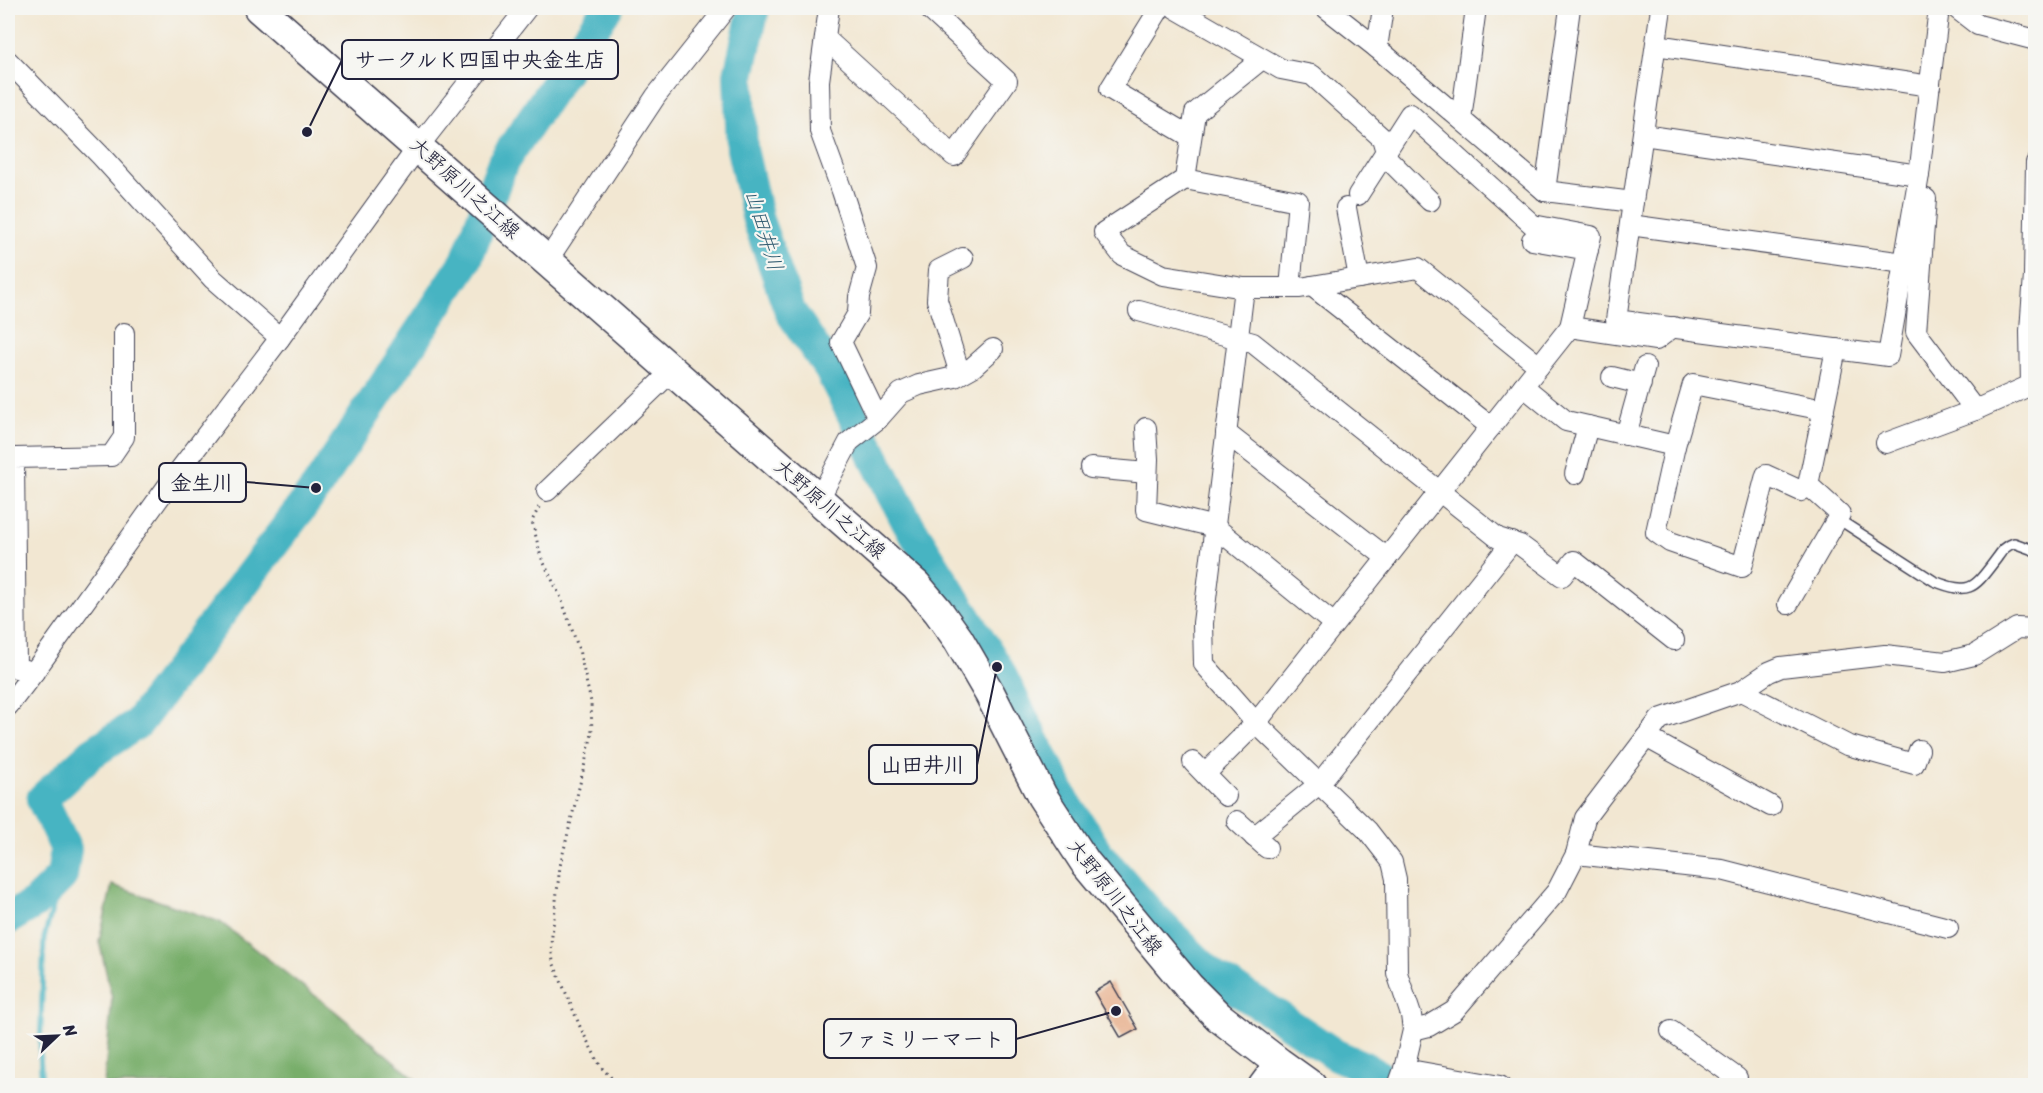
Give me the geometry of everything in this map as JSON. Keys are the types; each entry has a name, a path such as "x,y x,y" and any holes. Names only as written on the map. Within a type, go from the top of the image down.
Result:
{"main road":[{"name":"大野原川之江線","path":"259,8 916,585 938,611 973,664 1042,796 1085,862 1189,987 1270,1074 1311,1086"}],"street":[{"path":"19,673 172,480 280,338 418,147 527,8"},
{"path":"547,261 656,96 726,8"},
{"path":"829,8 819,81 819,131 842,191 867,268 859,297 858,313 841,342 878,419"},
{"path":"825,38 954,156 1007,81 927,8"},
{"path":"1160,8 1110,89 1191,137"},
{"path":"1175,8 1281,69 1312,75 1382,138 1388,159 1430,201"},
{"path":"1326,8 1377,48 1545,191 1633,202"},
{"path":"1377,48 1383,8"},
{"path":"1461,119 1476,8"},
{"path":"1545,191 1570,8"},
{"path":"1661,8 1616,320 1888,356 1919,172 1939,8"},
{"path":"1956,8 1978,25 2036,40"},
{"path":"1656,45 1930,86"},
{"path":"8,61 101,156 213,279 280,338"},
{"path":"1185,179 1195,112 1257,63"},
{"path":"1226,796 1199,768 1256,723 1570,327 1591,236 1533,225 1410,114 1352,202 1359,278"},
{"path":"1643,135 1919,172"},
{"path":"1886,443 1975,410 2031,386 2030,331 2035,275 2036,163"},
{"path":"1919,172 1927,191 1916,332 1975,410"},
{"path":"1290,288 1298,201 1185,179 1104,232 1122,255 1163,275 1244,288 1290,288 1312,286 1418,268 1539,366"},
{"path":"1630,225 1904,263"},
{"path":"1532,240 1588,250"},
{"path":"960,374 937,300 939,270 963,258"},
{"path":"1312,286 1491,426"},
{"path":"1244,288 1203,623 1204,664 1256,723 1368,831 1392,862 1396,879 1397,973 1411,1016 1413,1030 1401,1077 1500,1086"},
{"path":"1139,311 1253,343 1498,538 1520,545 1562,576 1574,561 1674,639"},
{"path":"1570,327 1656,340 1673,327"},
{"path":"8,706 19,673 14,458 111,456 124,437 124,333"},
{"path":"819,500 849,442 878,419 901,393 919,385 955,377 993,349"},
{"path":"1824,410 1693,384 1675,446 1656,532 1670,542 1742,567 1766,475 1801,491 1808,485 1824,410 1836,349"},
{"path":"547,491 672,371"},
{"path":"1612,377 1643,375 1626,435"},
{"path":"1523,386 1566,421 1675,446"},
{"path":"1575,474 1588,426"},
{"path":"1146,428 1146,510 1215,527 1334,624"},
{"path":"1226,433 1387,558"},
{"path":"1091,468 1147,473"},
{"path":"1788,604 1840,514 1808,485"},
{"path":"1237,821 1261,843 1319,784 1512,542"},
{"path":"1413,1030 1429,1026 1454,1011 1557,891 1576,854 1586,818 1660,720 1741,691 1780,667 1885,655 1945,662 1974,655 2017,628 2036,629"},
{"path":"1741,691 1838,730 1847,746 1914,764 1919,750"},
{"path":"1646,737 1724,770 1771,806"},
{"path":"1576,854 1722,870 1948,928"},
{"path":"1671,1031 1737,1078 1733,1086"}],"lane":[{"path":"1838,519 1934,581 1965,590 1977,584 2005,546 2014,543 2036,551"}],"path":[{"path":"547,491 532,522 542,557 561,598 579,650 591,702 592,734 560,866 550,944 553,962 581,1029 601,1067 619,1086"}],"green space":[{"path":"112,885 220,922 335,1011 422,1085 104,1085 112,998 99,941"}],"building":[{"path":"1111,982 1138,1029 1121,1038 1094,992"}],"waterway":[{"path":"8,919 35,903 62,876 66,849 42,799 92,753 138,723 316,488 466,261 503,162 607,8"},
{"name":"山田井川","path":"754,8 739,75 742,149 758,220 790,311 830,370 907,522 997,667 1064,800 1099,855 1156,920 1213,976 1336,1055 1364,1067 1396,1086"},
{"path":"42,1086 40,1053 44,938 62,876"}],"place":[{"name":"サークルＫ四国中央金生店","path":"307,132"},
{"name":"金生川","path":"316,488"},
{"name":"山田井川","path":"997,667"},
{"name":"ファミリーマート","path":"1116,1011"}]}
